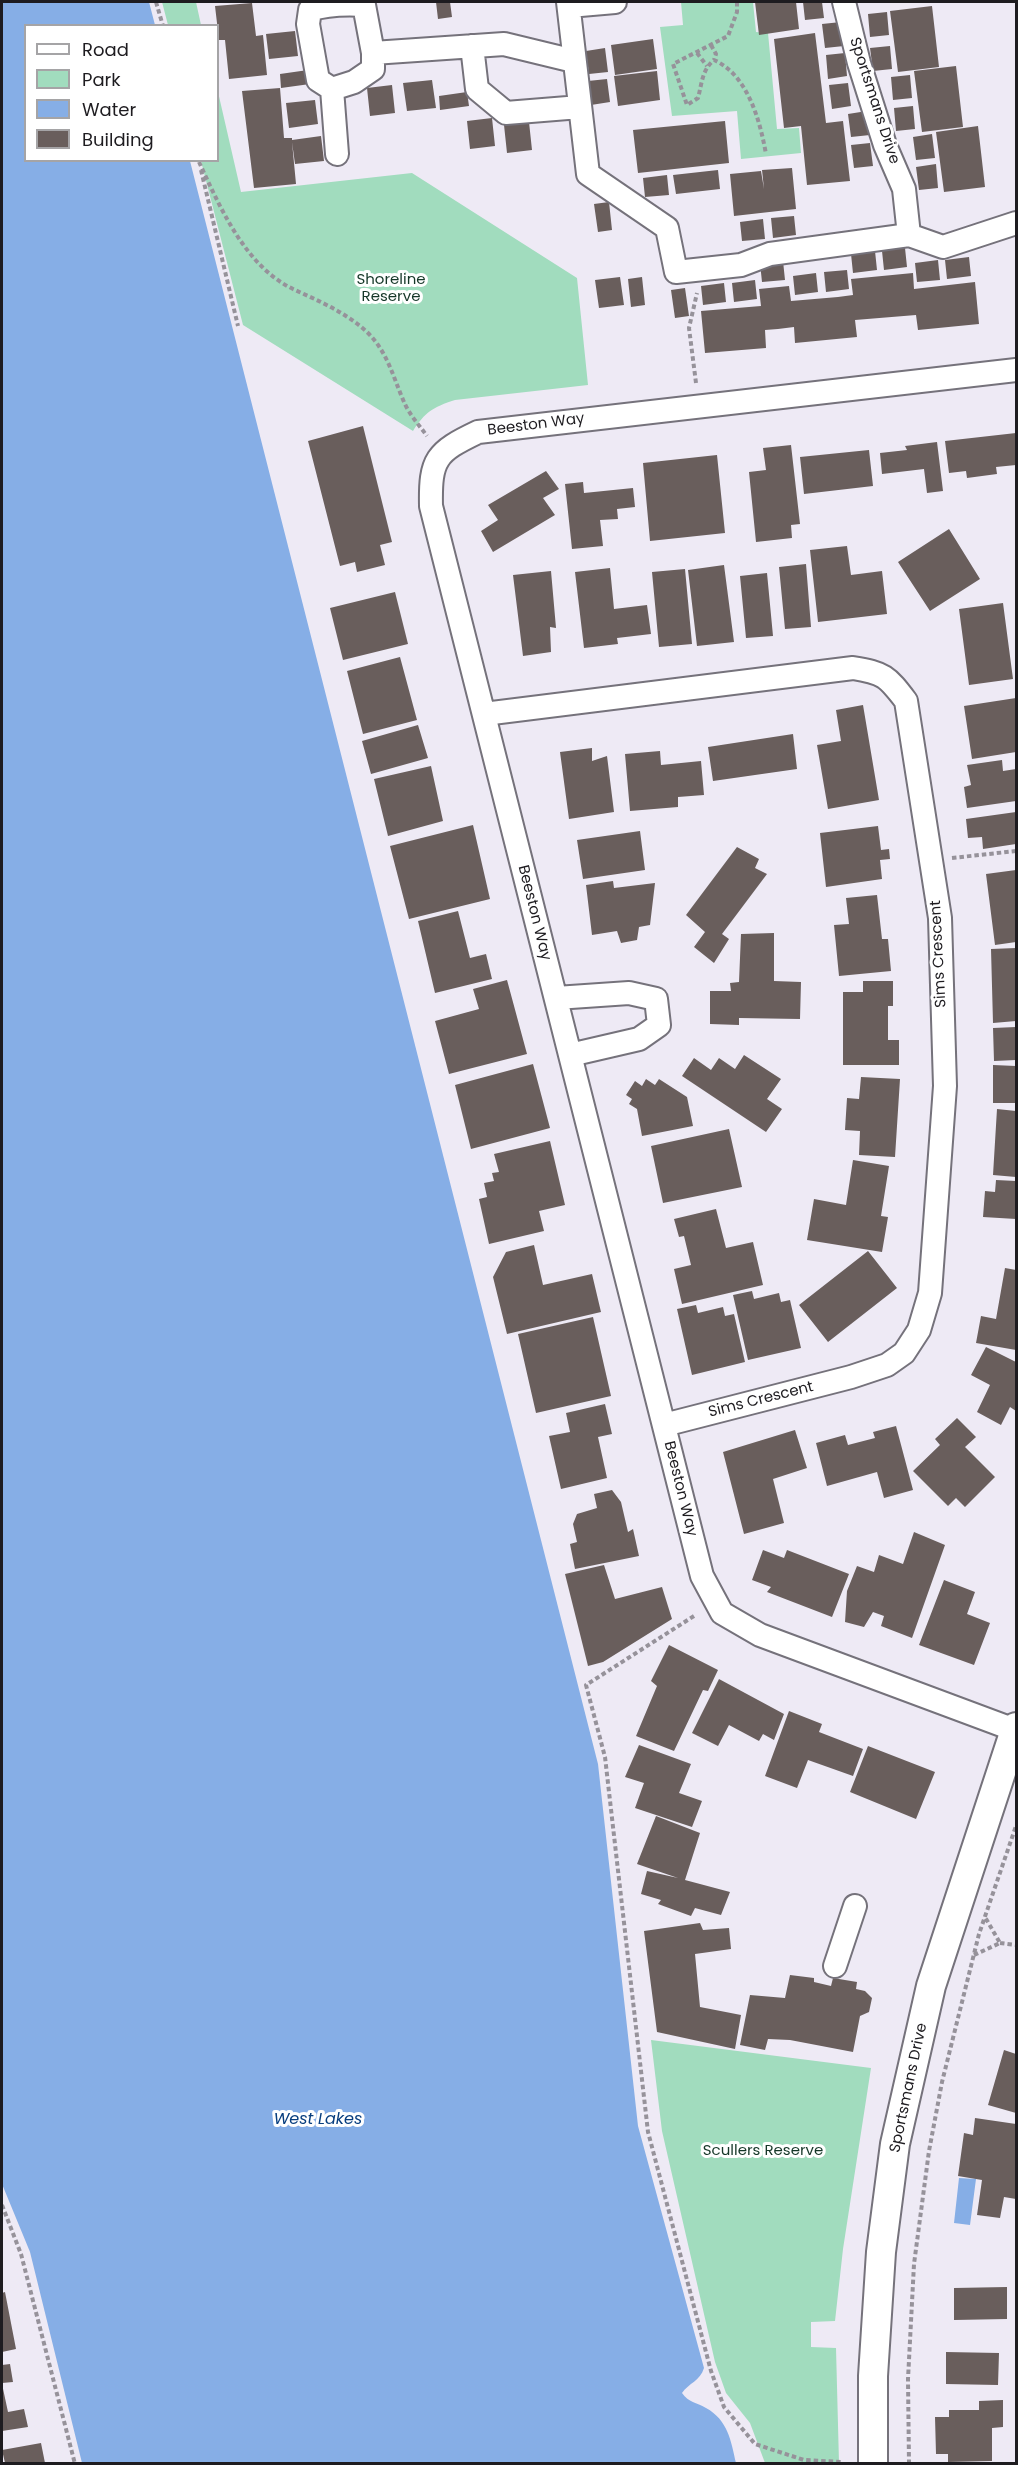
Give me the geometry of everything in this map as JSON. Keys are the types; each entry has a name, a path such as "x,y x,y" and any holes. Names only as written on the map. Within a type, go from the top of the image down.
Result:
{"street":[{"path":"615,2 568,4 588,174 667,228 676,272 741,265 770,254 909,235 944,247 1017,223"},
{"name":"Sportsmans Drive","path":"844,2 859,63 885,145 904,189 909,235"},
{"path":"348,4 364,5 373,53 373,69 354,82 332,89 318,80 308,24 310,10 348,4"},
{"path":"373,53 504,44 574,61"},
{"path":"472,45 477,90 506,113 580,107"},
{"path":"332,89 338,154"},
{"name":"Beeston Way","path":"1016,1728 760,1635 722,1614 702,1576 431,506 430,484 433,466 450,446 478,432 1017,370"},
{"name":"Sims Crescent","path":"484,714 852,668 872,671 889,679 906,701 940,918 945,1086 930,1293 919,1330 904,1353 887,1365 851,1377 664,1425"},
{"path":"556,998 629,993 656,999 659,1025 639,1039 570,1055"},
{"name":"Sportsmans Drive","path":"873,2463 873,2376 881,2252 896,2144 931,1986 1016,1728"},
{"path":"835,1966 855,1906"}],"path":[{"path":"156,2 162,24"},
{"path":"711,45 716,54 714,60 703,74 698,98 687,105 673,64 728,36 737,12 736,2"},
{"path":"697,53 707,66"},
{"path":"714,60 724,64 750,98 761,126 766,154"},
{"path":"199,162 238,326"},
{"path":"199,162 221,210 261,265 292,289 313,296 353,320 382,348 405,405 427,436"},
{"path":"696,270 698,296 689,328 697,390"},
{"path":"930,860 1017,851"},
{"path":"694,1616 586,1686 605,1757 648,2132 711,2371 724,2407 755,2444 804,2460 842,2462"},
{"name":"Sportsmans Drive","path":"909,2463 908,2379 914,2264 931,2139 942,2082 974,1955 985,1916 1017,1826"},
{"path":"985,1916 1000,1943"},
{"path":"974,1955 1000,1943 1017,1946"},
{"path":"2,2205 21,2254 75,2463"}],"green space":[{"path":"162,2 196,2 201,24 168,24"},
{"path":"681,2 753,2 756,32 768,33 777,129 799,128 801,153 741,159 737,111 672,116 660,27 683,25"},
{"name":"Shoreline Reserve","path":"219,96 241,192 412,173 577,278 588,385 455,400 430,411 413,431 243,325 201,162 219,162"},
{"name":"Scullers Reserve","path":"651,2040 871,2068 843,2249 835,2321 811,2322 811,2347 836,2348 839,2463 765,2463 750,2423 726,2393 715,2362 662,2131"}],"water":[{"name":"West Lakes","path":"2,2 149,2 155,24 24,24 24,162 190,162 598,1764 638,2126 704,2368 700,2376 682,2393 687,2399 713,2413 724,2425 736,2463 82,2463 30,2252 2,2184"},
{"path":"959,2178 976,2179 970,2225 954,2223"}],"building":[{"path":"436,2 450,2 452,17 438,19"},
{"path":"755,2 796,2 799,29 759,35"},
{"path":"803,2 822,2 824,18 805,20"},
{"path":"252,3 256,36 263,35 267,75 229,79 225,40 219,40 219,24 217,24 215,6"},
{"path":"932,6 939,67 898,72 890,11"},
{"path":"887,12 889,35 870,37 868,14"},
{"path":"841,22 844,46 825,48 822,24"},
{"path":"295,31 298,56 269,59 266,34"},
{"path":"815,33 826,123 843,121 850,181 807,185 801,126 784,128 774,39"},
{"path":"653,39 657,69 615,75 611,45"},
{"path":"890,46 892,69 873,71 870,48"},
{"path":"605,48 608,72 589,74 586,51"},
{"path":"845,53 847,76 828,79 826,55"},
{"path":"956,66 963,127 922,132 914,71"},
{"path":"308,70 310,84 281,88 280,74"},
{"path":"657,71 660,100 618,106 614,76"},
{"path":"910,75 912,98 893,100 891,77"},
{"path":"607,79 610,102 591,105 588,81"},
{"path":"432,80 436,108 407,111 403,83"},
{"path":"848,83 851,106 832,109 829,85"},
{"path":"392,85 395,113 370,116 367,88"},
{"path":"280,88 284,138 292,138 292,140 321,136 324,161 295,164 292,142 296,184 254,188 242,91"},
{"path":"467,92 469,106 440,110 439,96"},
{"path":"315,100 318,124 289,128 286,103"},
{"path":"913,106 915,129 896,131 894,108"},
{"path":"867,111 870,135 851,137 848,114"},
{"path":"492,118 495,146 470,149 467,121"},
{"path":"725,121 729,163 638,173 633,130"},
{"path":"529,122 532,150 507,153 504,125"},
{"path":"978,126 985,187 944,192 936,132"},
{"path":"932,134 935,158 916,160 913,137"},
{"path":"870,143 873,166 854,168 851,145"},
{"path":"936,164 938,188 919,190 916,167"},
{"path":"792,168 796,209 734,216 730,174 761,171 764,189 762,170"},
{"path":"718,170 720,189 676,194 673,175"},
{"path":"667,175 669,195 645,197 643,178"},
{"path":"609,202 612,230 598,232 594,204"},
{"path":"794,216 796,235 773,238 771,218"},
{"path":"763,219 765,239 742,241 740,222"},
{"path":"905,248 907,267 884,270 882,251"},
{"path":"875,251 877,270 853,273 851,254"},
{"path":"969,257 971,276 947,279 945,260"},
{"path":"938,260 940,280 917,282 915,263"},
{"path":"783,261 785,280 762,282 760,263"},
{"path":"847,270 849,289 826,292 824,272"},
{"path":"816,273 818,292 795,295 793,276"},
{"path":"913,273 914,289 975,282 979,324 918,330 916,315 855,320 857,337 795,343 794,327 765,330 766,348 705,353 701,311 761,306 759,289 789,286 791,301 838,297 853,295 851,279"},
{"path":"620,277 624,305 599,308 595,280"},
{"path":"642,277 645,305 631,307 628,279"},
{"path":"755,280 757,299 734,302 732,283"},
{"path":"724,283 726,302 703,305 701,286"},
{"path":"685,288 689,316 675,318 671,290"},
{"path":"363,426 392,542 380,545 385,565 357,572 355,562 340,566 308,441"},
{"path":"1016,433 1016,465 996,467 997,474 967,478 966,471 949,473 945,441"},
{"path":"937,442 943,491 927,493 924,469 882,474 880,453 907,450 905,446"},
{"path":"791,445 800,524 791,525 792,538 756,542 749,472 766,470 763,448"},
{"path":"869,450 873,486 804,494 800,457"},
{"path":"717,455 725,533 650,541 643,463"},
{"path":"546,471 559,489 543,498 555,515 493,552 481,531 498,520 488,505"},
{"path":"583,482 584,493 633,488 635,507 617,509 618,519 600,520 603,546 572,549 565,484"},
{"path":"949,529 980,579 930,611 898,562"},
{"path":"847,546 851,575 882,571 887,614 818,622 810,550"},
{"path":"806,564 811,627 785,629 779,567"},
{"path":"724,565 734,642 697,646 688,570"},
{"path":"610,568 614,609 647,605 651,634 617,638 618,644 584,648 575,572"},
{"path":"685,569 692,644 659,647 652,572"},
{"path":"551,571 556,628 550,627 551,652 523,656 513,575"},
{"path":"767,573 773,636 746,638 740,576"},
{"path":"395,592 408,644 343,660 330,608"},
{"path":"1003,603 1013,679 969,685 959,609"},
{"path":"400,657 417,720 363,734 347,671"},
{"path":"1016,698 1016,752 972,759 964,706"},
{"path":"863,705 879,800 828,809 817,745 841,741 836,710"},
{"path":"418,725 428,758 371,774 362,741"},
{"path":"793,734 797,769 713,781 708,747"},
{"path":"592,748 592,761 607,756 614,812 569,819 560,752"},
{"path":"660,751 661,765 701,761 704,795 678,797 678,807 630,811 625,754"},
{"path":"1002,760 1003,771 1016,769 1016,801 967,808 964,787 971,785 967,765"},
{"path":"431,766 443,821 388,836 374,779"},
{"path":"1016,812 1016,844 983,849 982,837 968,838 966,819"},
{"path":"473,825 490,899 409,919 390,846"},
{"path":"878,826 881,850 889,849 890,859 880,860 882,879 826,887 820,833"},
{"path":"640,831 645,870 583,879 577,840"},
{"path":"737,847 759,859 755,868 767,874 722,934 729,939 714,963 694,947 705,932 686,915"},
{"path":"1016,870 1016,942 995,945 986,874"},
{"path":"613,881 614,888 655,883 650,925 639,927 637,940 621,943 617,931 592,935 586,885"},
{"path":"877,895 882,939 888,939 891,971 839,976 834,925 849,924 846,898"},
{"path":"458,911 470,958 486,954 492,979 435,993 418,921"},
{"path":"774,933 774,981 801,982 800,1019 739,1018 739,1025 710,1024 710,991 731,991 730,983 739,982 741,934"},
{"path":"1016,948 1016,1021 993,1023 991,949"},
{"path":"507,980 527,1054 449,1074 435,1021 479,1009 473,989"},
{"path":"863,981 893,981 893,1006 888,1006 888,1040 899,1040 899,1065 843,1065 843,992 863,992"},
{"path":"1016,1027 1016,1060 994,1061 993,1028"},
{"path":"744,1055 781,1079 767,1099 782,1109 766,1132 682,1076 694,1058 711,1070 719,1058 735,1069"},
{"path":"533,1064 550,1128 471,1149 455,1085"},
{"path":"993,1065 1016,1066 1016,1103 993,1103"},
{"path":"861,1077 900,1079 895,1157 859,1155 860,1131 845,1130 847,1098 859,1099"},
{"path":"646,1079 655,1085 659,1079 687,1097 693,1126 642,1136 637,1109 629,1104 632,1099 626,1095 635,1081 642,1086"},
{"path":"997,1109 1016,1111 1016,1177 993,1175"},
{"path":"729,1129 742,1187 663,1203 651,1146"},
{"path":"550,1141 565,1205 539,1211 544,1231 489,1244 479,1199 487,1197 484,1183 494,1181 492,1173 499,1172 494,1154"},
{"path":"853,1160 889,1166 881,1216 888,1217 882,1252 807,1240 814,1199 846,1205"},
{"path":"996,1180 1016,1181 1016,1219 983,1217 985,1191 995,1192"},
{"path":"716,1209 726,1248 753,1242 763,1285 682,1304 674,1269 691,1265 684,1236 679,1237 674,1219"},
{"path":"534,1245 543,1285 592,1274 601,1312 507,1334 493,1277 506,1252"},
{"path":"868,1251 897,1288 828,1342 799,1305"},
{"path":"1005,1268 1016,1270 1016,1350 976,1343 981,1316 996,1319"},
{"path":"752,1291 754,1299 779,1293 781,1302 790,1300 801,1348 748,1360 733,1295"},
{"path":"696,1305 698,1313 723,1307 725,1316 734,1314 745,1362 692,1375 677,1309"},
{"path":"593,1317 611,1396 536,1413 518,1334"},
{"path":"986,1347 1016,1362 1016,1411 1010,1407 1001,1425 977,1412 990,1385 971,1375"},
{"path":"605,1404 612,1434 598,1437 607,1478 561,1489 549,1436 570,1432 566,1413"},
{"path":"957,1418 976,1437 965,1447 995,1477 965,1507 956,1498 948,1506 913,1471 940,1445 935,1439"},
{"path":"896,1426 913,1490 884,1498 877,1472 827,1486 816,1443 845,1435 848,1445 875,1438 873,1432"},
{"path":"795,1430 807,1468 773,1479 784,1523 744,1534 723,1452"},
{"path":"612,1490 621,1502 628,1532 633,1529 639,1556 575,1569 570,1544 577,1542 573,1524 577,1514 597,1508 594,1494"},
{"path":"914,1532 945,1545 912,1638 881,1626 884,1616 873,1612 864,1627 845,1622 847,1591 857,1566 874,1572 879,1555 903,1564"},
{"path":"763,1550 784,1558 787,1550 849,1574 832,1617 767,1592 771,1587 752,1580"},
{"path":"604,1565 615,1599 662,1587 672,1619 603,1662 588,1666 565,1574"},
{"path":"944,1580 975,1592 967,1614 990,1623 974,1665 919,1645"},
{"path":"669,1645 718,1670 708,1691 703,1690 674,1751 636,1736 657,1686 651,1681"},
{"path":"719,1679 784,1714 774,1740 763,1734 759,1741 729,1725 718,1746 692,1733"},
{"path":"789,1711 822,1724 819,1732 863,1749 853,1776 808,1760 797,1788 765,1776"},
{"path":"639,1745 691,1764 679,1793 702,1801 692,1827 635,1808 644,1783 625,1777"},
{"path":"868,1746 935,1772 916,1819 850,1792"},
{"path":"656,1816 700,1833 685,1880 730,1892 721,1915 695,1908 691,1916 658,1904 661,1900 641,1894 647,1871 678,1878 637,1864"},
{"path":"700,1923 703,1930 729,1928 731,1949 695,1954 700,2007 741,2015 735,2049 657,2032 644,1931"},
{"path":"790,1975 814,1978 814,1982 831,1986 833,1978 857,1982 856,1989 865,1991 872,1998 869,2012 860,2016 853,2052 790,2040 768,2039 765,2050 740,2045 750,1995 785,1998"},
{"path":"1004,2050 1016,2054 1016,2113 988,2105"},
{"path":"975,2118 1016,2124 1016,2199 1004,2197 1000,2218 977,2215 982,2180 958,2176 964,2133 973,2135"},
{"path":"1007,2287 1007,2319 954,2320 954,2288"},
{"path":"5,2292 16,2349 2,2352 2,2293"},
{"path":"946,2352 999,2353 998,2385 946,2384"},
{"path":"10,2364 13,2382 2,2383 2,2365"},
{"path":"2,2384 8,2412 24,2409 28,2427 2,2431"},
{"path":"1003,2400 1003,2427 992,2428 992,2461 948,2462 948,2454 936,2454 935,2417 949,2417 949,2410 979,2410 979,2401"},
{"path":"41,2443 45,2463 5,2463 2,2450"}]}
